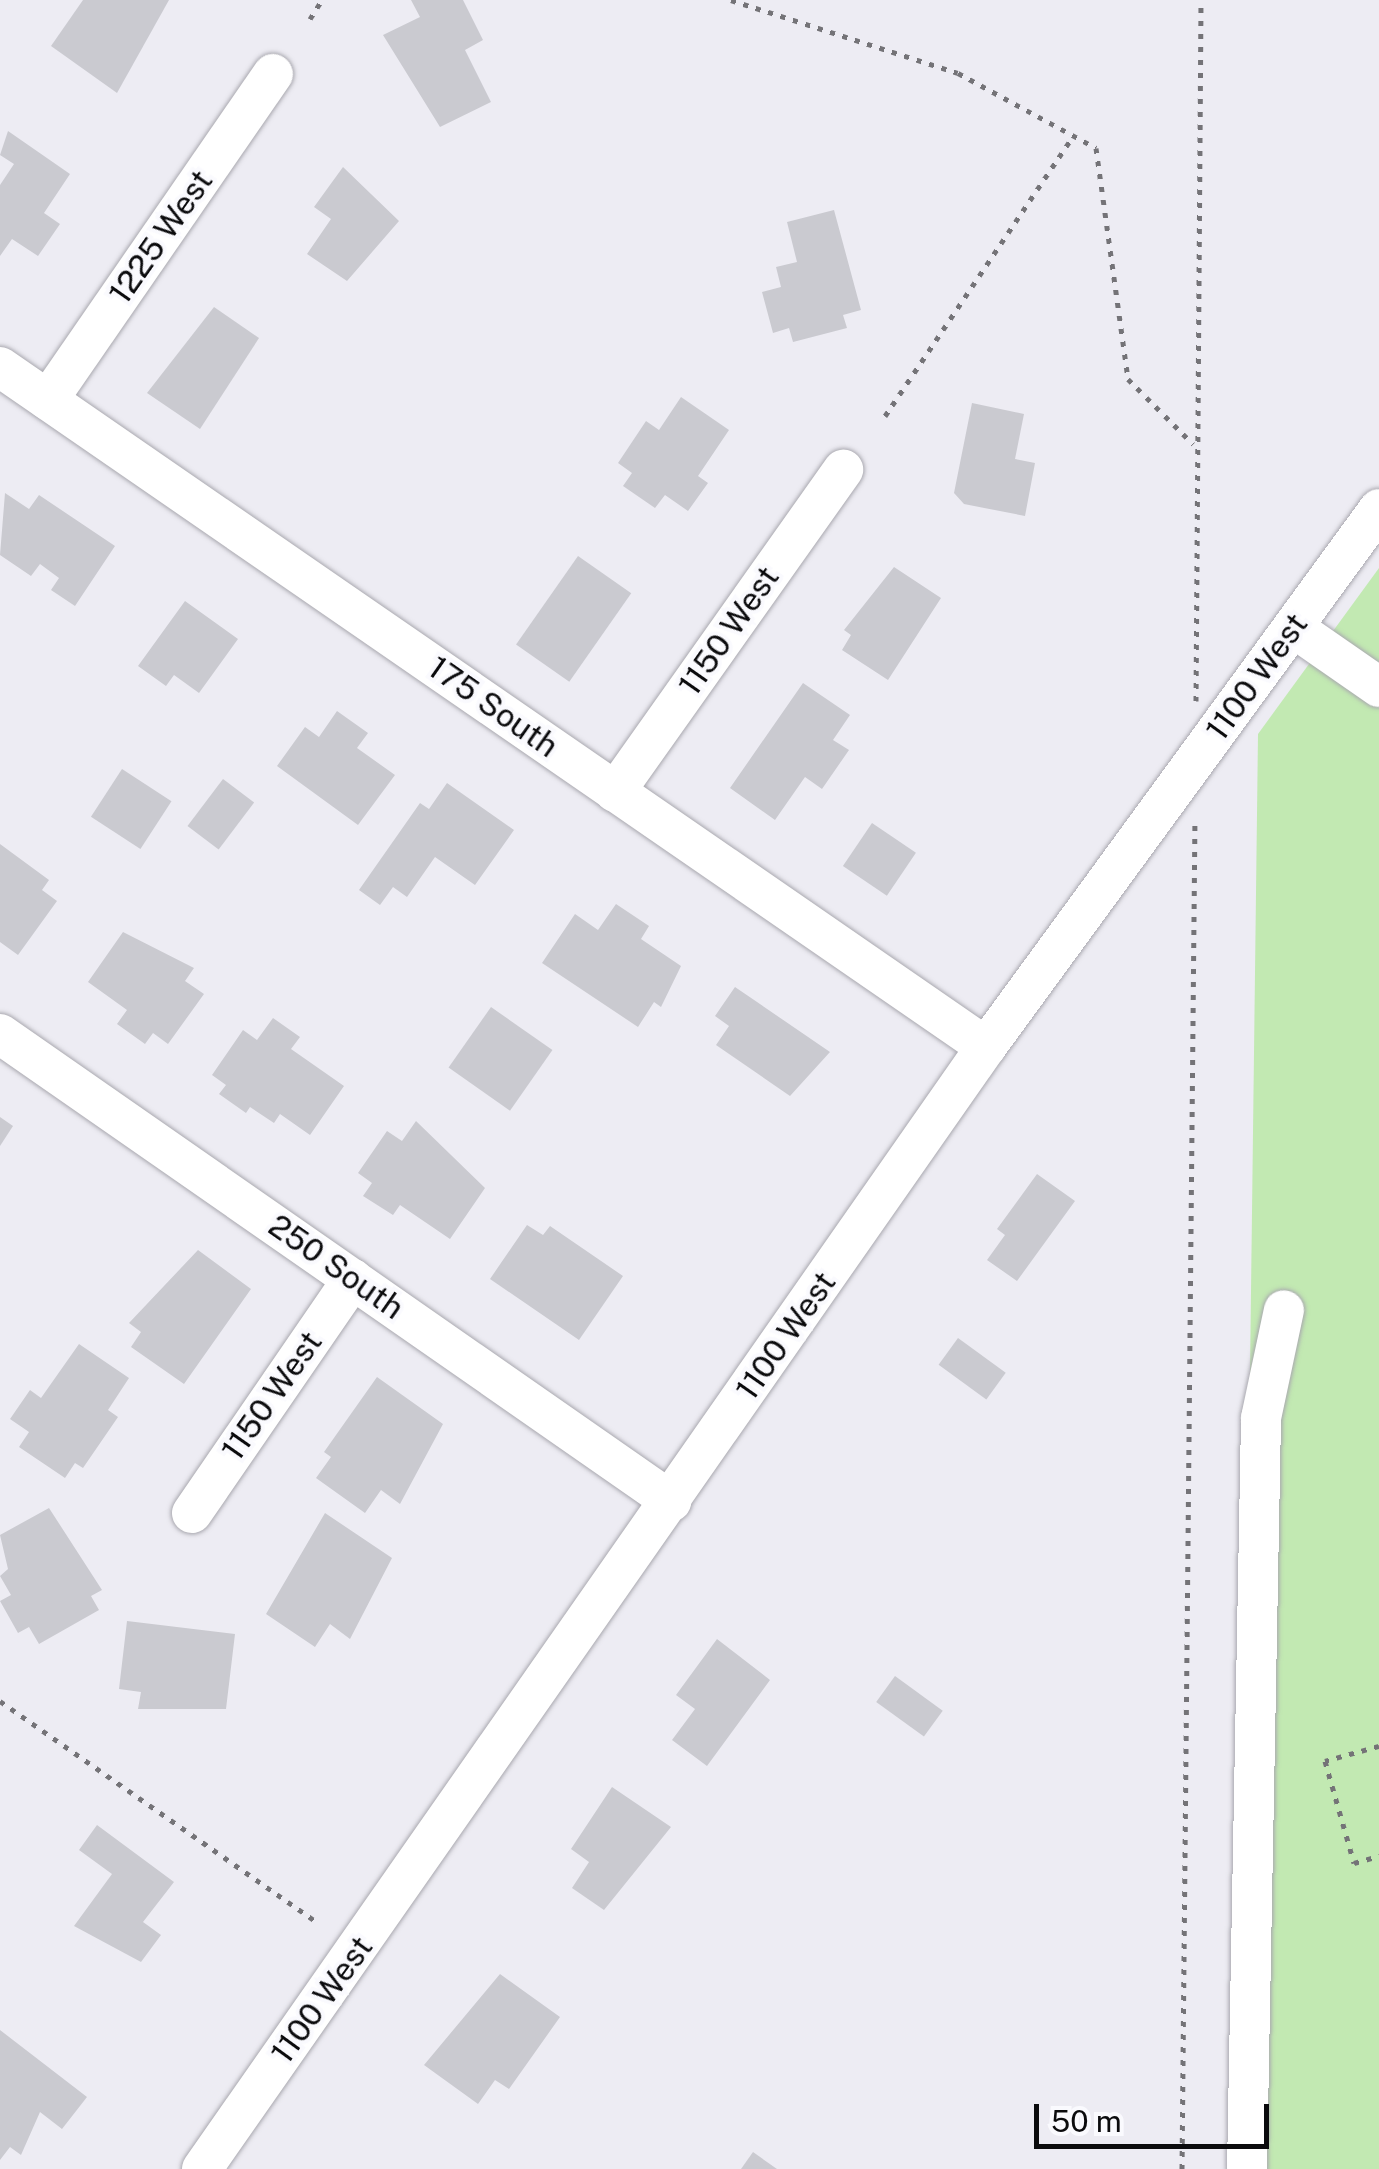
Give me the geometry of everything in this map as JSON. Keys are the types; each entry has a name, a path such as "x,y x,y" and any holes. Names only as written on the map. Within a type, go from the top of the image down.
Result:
{"street":[{"name":"1225 West","path":"48,400 273,74"},
{"name":"175 South","path":"0,367 986,1048"},
{"name":"1150 West","path":"616,792 842,470"},
{"name":"1100 West","path":"202,2169 986,1048 1379,509"},
{"path":"1294,628 1379,687"},
{"name":"250 South","path":"0,1034 671,1500"},
{"name":"1150 West","path":"192,1513 353,1279"},
{"path":"1247,2169 1261,1418 1284,1310"}],"path":[{"path":"310,18 322,0"},
{"path":"730,0 958,72 1096,148 1128,378 1194,444"},
{"path":"1196,676 1194,444 1201,0"},
{"path":"884,416 1074,136"},
{"path":"1182,2169 1195,810"},
{"path":"0,1701 315,1921"},
{"path":"1379,1746 1325,1761 1354,1863 1379,1856"}],"green space":[{"path":"1379,568 1379,2169 1240,2169 1258,734"}],"building":[{"path":"83,0 169,0 117,93 51,46"},
{"path":"411,0 463,0 483,40 465,50 491,102 440,127 383,35 420,17"},
{"path":"8,131 70,174 44,213 60,224 38,256 12,239 0,256 0,185 14,164 0,155"},
{"path":"343,167 399,221 347,281 307,254 331,219 314,207"},
{"path":"834,210 861,310 843,315 847,328 793,342 789,328 773,333 762,292 781,287 776,267 797,262 787,222"},
{"path":"214,307 259,338 200,429 147,393"},
{"path":"681,397 729,430 698,476 708,483 688,511 665,495 655,508 623,486 632,473 618,463 646,421 659,430"},
{"path":"972,403 1024,414 1015,459 1035,463 1025,516 964,504 954,493"},
{"path":"5,493 29,509 39,495 115,546 75,606 51,590 59,578 40,564 31,576 0,555"},
{"path":"578,556 631,593 569,682 516,644"},
{"path":"894,567 941,598 888,680 842,650 851,635 844,630"},
{"path":"185,601 238,639 199,693 174,675 166,686 138,666"},
{"path":"803,683 850,715 833,740 849,750 822,789 805,777 775,820 730,788"},
{"path":"337,711 368,733 357,748 395,775 358,825 277,766 305,727 319,737"},
{"path":"122,769 171,801 140,849 91,817"},
{"path":"223,779 254,802 219,850 187,826"},
{"path":"447,783 514,830 475,885 435,857 407,897 393,887 380,905 359,890 420,803 429,809"},
{"path":"872,823 916,853 887,896 843,866"},
{"path":"0,844 49,880 42,890 57,901 18,955 0,942"},
{"path":"616,904 649,926 641,939 681,966 661,1007 654,1002 638,1027 542,963 575,914 598,930"},
{"path":"123,932 194,968 185,981 204,994 168,1044 153,1033 145,1044 117,1024 127,1010 88,982"},
{"path":"735,987 830,1052 790,1096 716,1045 729,1026 715,1016"},
{"path":"491,1007 552,1050 510,1111 449,1068"},
{"path":"273,1018 300,1037 291,1049 344,1086 310,1135 280,1114 274,1123 250,1107 246,1113 219,1094 226,1085 212,1075 243,1030 257,1040"},
{"path":"0,1117 13,1126 0,1146"},
{"path":"416,1121 485,1188 450,1239 400,1205 393,1215 363,1196 372,1183 358,1173 387,1131 402,1141"},
{"path":"1037,1174 1075,1201 1017,1281 987,1260 1005,1235 997,1229"},
{"path":"527,1225 543,1235 550,1226 623,1276 579,1340 490,1279"},
{"path":"198,1250 251,1289 184,1384 131,1347 141,1332 129,1323"},
{"path":"958,1338 1006,1373 986,1399 939,1365"},
{"path":"79,1344 129,1378 108,1410 118,1417 83,1468 75,1463 65,1478 19,1447 29,1432 10,1419 30,1390 41,1398"},
{"path":"377,1377 443,1424 400,1504 381,1490 365,1513 316,1478 331,1457 324,1452"},
{"path":"49,1508 102,1590 91,1596 99,1610 39,1644 29,1627 18,1633 0,1601 11,1595 0,1576 8,1569 0,1535"},
{"path":"325,1513 392,1558 350,1639 330,1624 315,1647 266,1614"},
{"path":"127,1621 235,1634 226,1709 138,1709 141,1692 119,1689"},
{"path":"717,1639 770,1680 707,1766 672,1740 695,1709 676,1695"},
{"path":"895,1676 943,1711 924,1737 876,1702"},
{"path":"612,1787 671,1827 604,1910 572,1888 589,1862 571,1849"},
{"path":"97,1825 174,1882 143,1922 161,1935 141,1962 74,1926 112,1874 79,1850"},
{"path":"500,1974 560,2017 509,2089 495,2080 478,2104 424,2065"},
{"path":"0,2030 87,2097 62,2129 40,2112 21,2155 10,2147 0,2160"},
{"path":"753,2152 777,2169 741,2169"}]}
